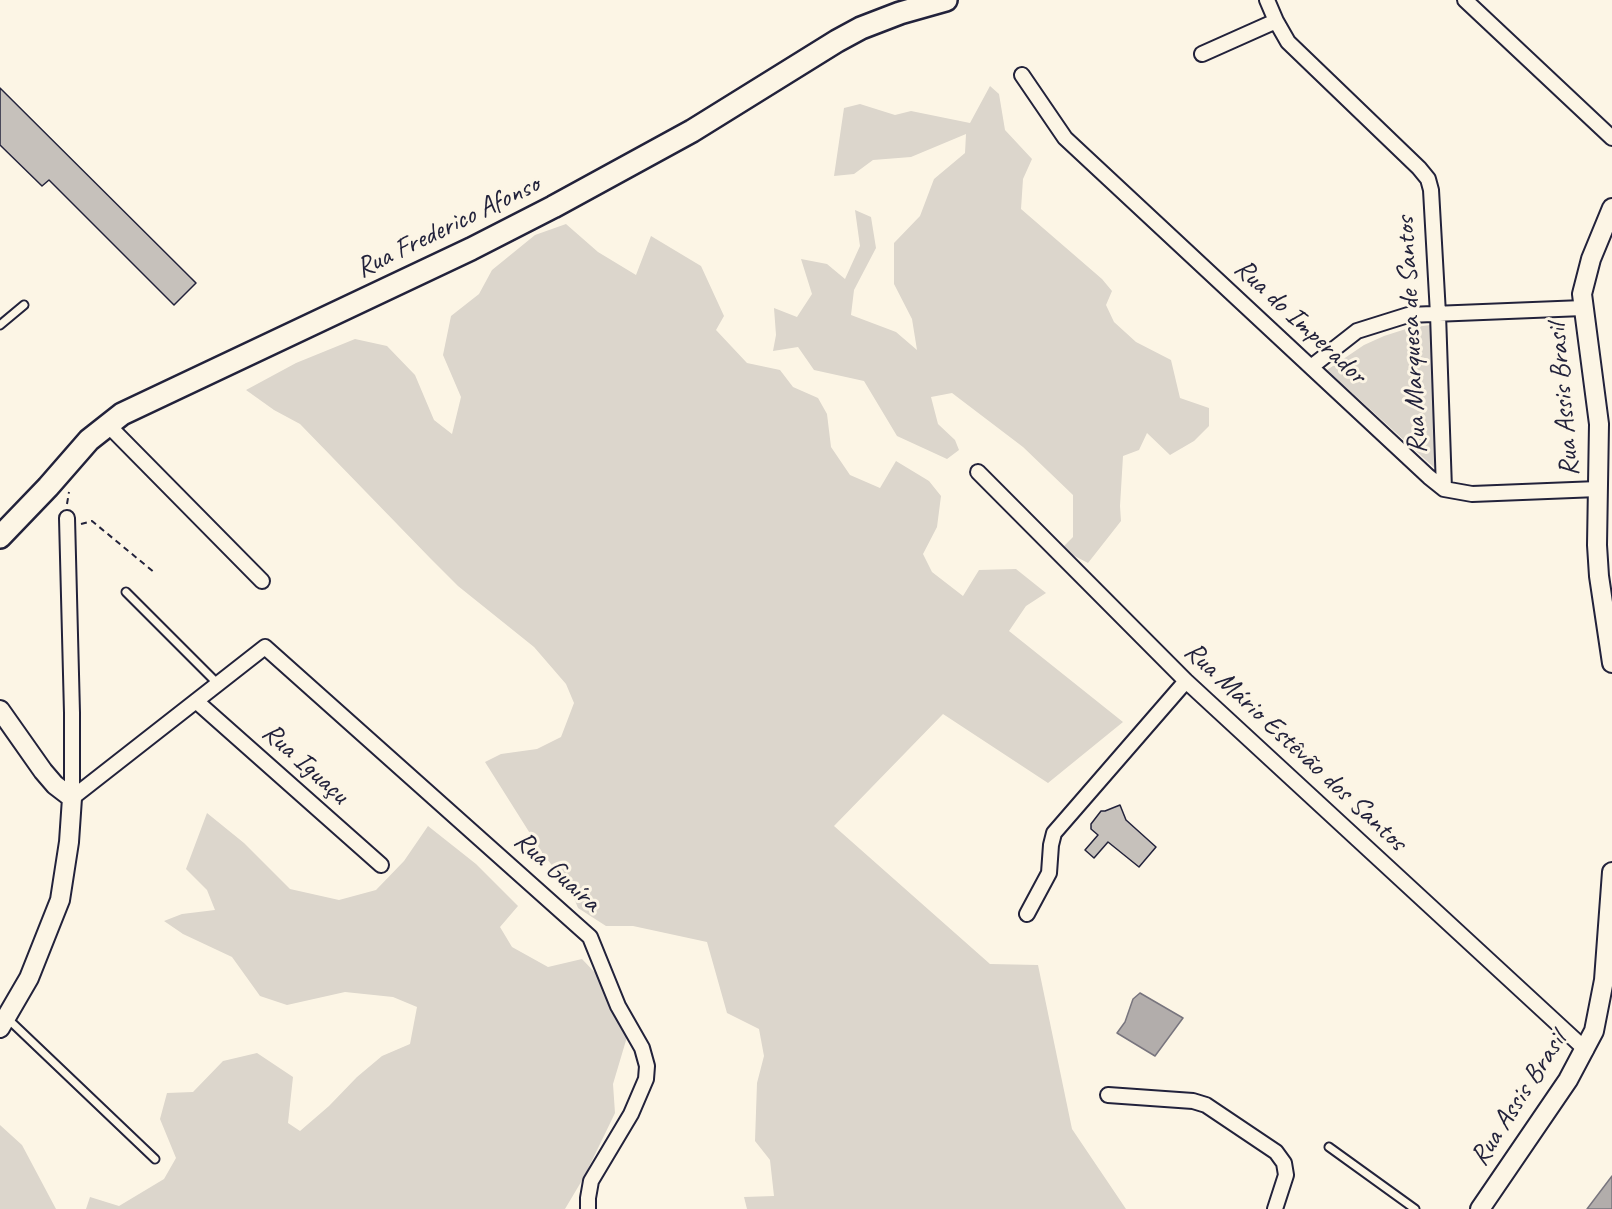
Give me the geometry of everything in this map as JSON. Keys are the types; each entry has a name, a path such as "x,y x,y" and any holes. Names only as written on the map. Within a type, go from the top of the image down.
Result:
{"main road":[{"name":"Rua Frederico Afonso","path":"0,537 89,440 107,424 150,400 471,249 603,181 692,131 828,46 861,28 900,13 946,0"}],"street":[{"path":"1202,54 1276,21 1267,0"},
{"path":"1465,0 1612,138"},
{"name":"Rua Marquesa de Santos","path":"1276,21 1288,42 1428,179 1431,190 1438,314 1444,489"},
{"name":"Rua do Imperador","path":"1022,75 1065,138 1444,489"},
{"name":"Rua Assis Brasil","path":"1612,208 1599,236 1582,294 1599,424 1597,545 1599,576 1612,663"},
{"path":"1311,367 1357,331 1408,315 1583,308"},
{"path":"107,424 262,581"},
{"name":"Rua Mário Estêvão dos Santos","path":"978,472 1186,681 1586,1050"},
{"path":"1444,489 1472,494 1598,489"},
{"path":"4,1023 29,978 60,900 69,842 72,798 72,713 67,523"},
{"name":"Rua Guaíra","path":"218,684 266,647 590,936 618,1006 642,1048 647,1066 646,1079 631,1114 591,1181 588,1209"},
{"path":"1027,914 1049,873 1054,833 1186,681"},
{"path":"72,798 218,684"},
{"name":"Rua Iguaçu","path":"196,701 381,866"},
{"path":"0,710 50,778 72,798"},
{"name":"Rua Assis Brasil","path":"1480,1209 1556,1099 1586,1050 1594,1031 1604,980 1612,872"},
{"path":"1108,1095 1193,1101 1206,1105 1276,1152 1284,1163 1286,1175 1275,1209"}],"lane":[{"path":"0,325 24,305"},
{"path":"126,592 218,684"},
{"path":"4,1023 155,1159"},
{"path":"1329,1147 1415,1209"}],"path":[{"path":"67,523 92,521 155,573"}],"shaded area":[{"path":"990,86 999,94 1005,130 1032,159 1023,179 1021,209 1102,279 1112,291 1106,305 1114,322 1136,342 1171,360 1180,398 1209,408 1209,426 1194,441 1170,455 1147,433 1139,450 1123,456 1121,521 1088,563 1061,549 1073,537 1073,495 1023,447 952,393 931,397 938,424 955,440 959,450 947,459 897,436 864,381 814,370 798,347 773,351 776,335 774,308 797,317 812,294 801,259 827,264 845,279 860,246 855,210 871,217 876,248 854,290 851,315 896,332 917,350 912,319 894,284 894,243 920,216 934,179 965,153 966,134 911,157 873,160 854,174 834,176 844,108 860,104 895,115 911,111 970,123"},
{"path":"566,224 598,252 636,275 651,236 701,266 724,316 716,330 747,363 780,370 793,387 818,398 827,414 831,447 850,475 880,488 896,461 929,481 941,496 937,527 923,554 932,572 963,596 979,570 1016,569 1046,593 1026,606 1009,631 1123,722 1048,783 943,714 834,826 990,964 1038,965 1072,1129 1126,1209 747,1209 744,1197 774,1196 770,1160 755,1141 757,1083 764,1056 759,1029 727,1013 707,942 633,926 606,926 578,908 570,888 543,854 485,762 501,754 537,749 561,737 574,703 566,684 534,647 458,586 300,424 274,410 246,390 296,363 355,339 387,346 415,375 434,420 452,434 461,397 443,355 451,316 479,294 492,270 535,235"},
{"path":"1430,325 1439,472 1327,370 1364,345 1384,336 1409,328"},
{"path":"207,813 244,843 290,889 339,900 376,890 404,861 428,826 476,864 518,906 500,927 512,947 548,967 582,959 603,981 627,1037 613,1084 615,1113 584,1177 565,1209 86,1209 90,1197 119,1206 164,1179 176,1158 160,1119 167,1093 193,1092 223,1061 257,1053 293,1077 288,1123 300,1131 382,1056 410,1044 417,1007 393,997 345,992 287,1005 260,996 232,957 183,934 164,921 182,914 215,910 207,890 186,869"},
{"path":"1140,993 1183,1018 1155,1056 1117,1033 1125,1022 1133,999"},
{"path":"0,1125 22,1145 56,1209 0,1209"},
{"path":"1612,1176 1612,1209 1587,1209"}],"building":[{"path":"0,88 196,283 174,305 49,180 42,186 0,145"},
{"path":"1120,805 1126,820 1156,847 1139,867 1108,842 1094,858 1085,850 1098,835 1091,829 1091,824 1101,811"}]}
